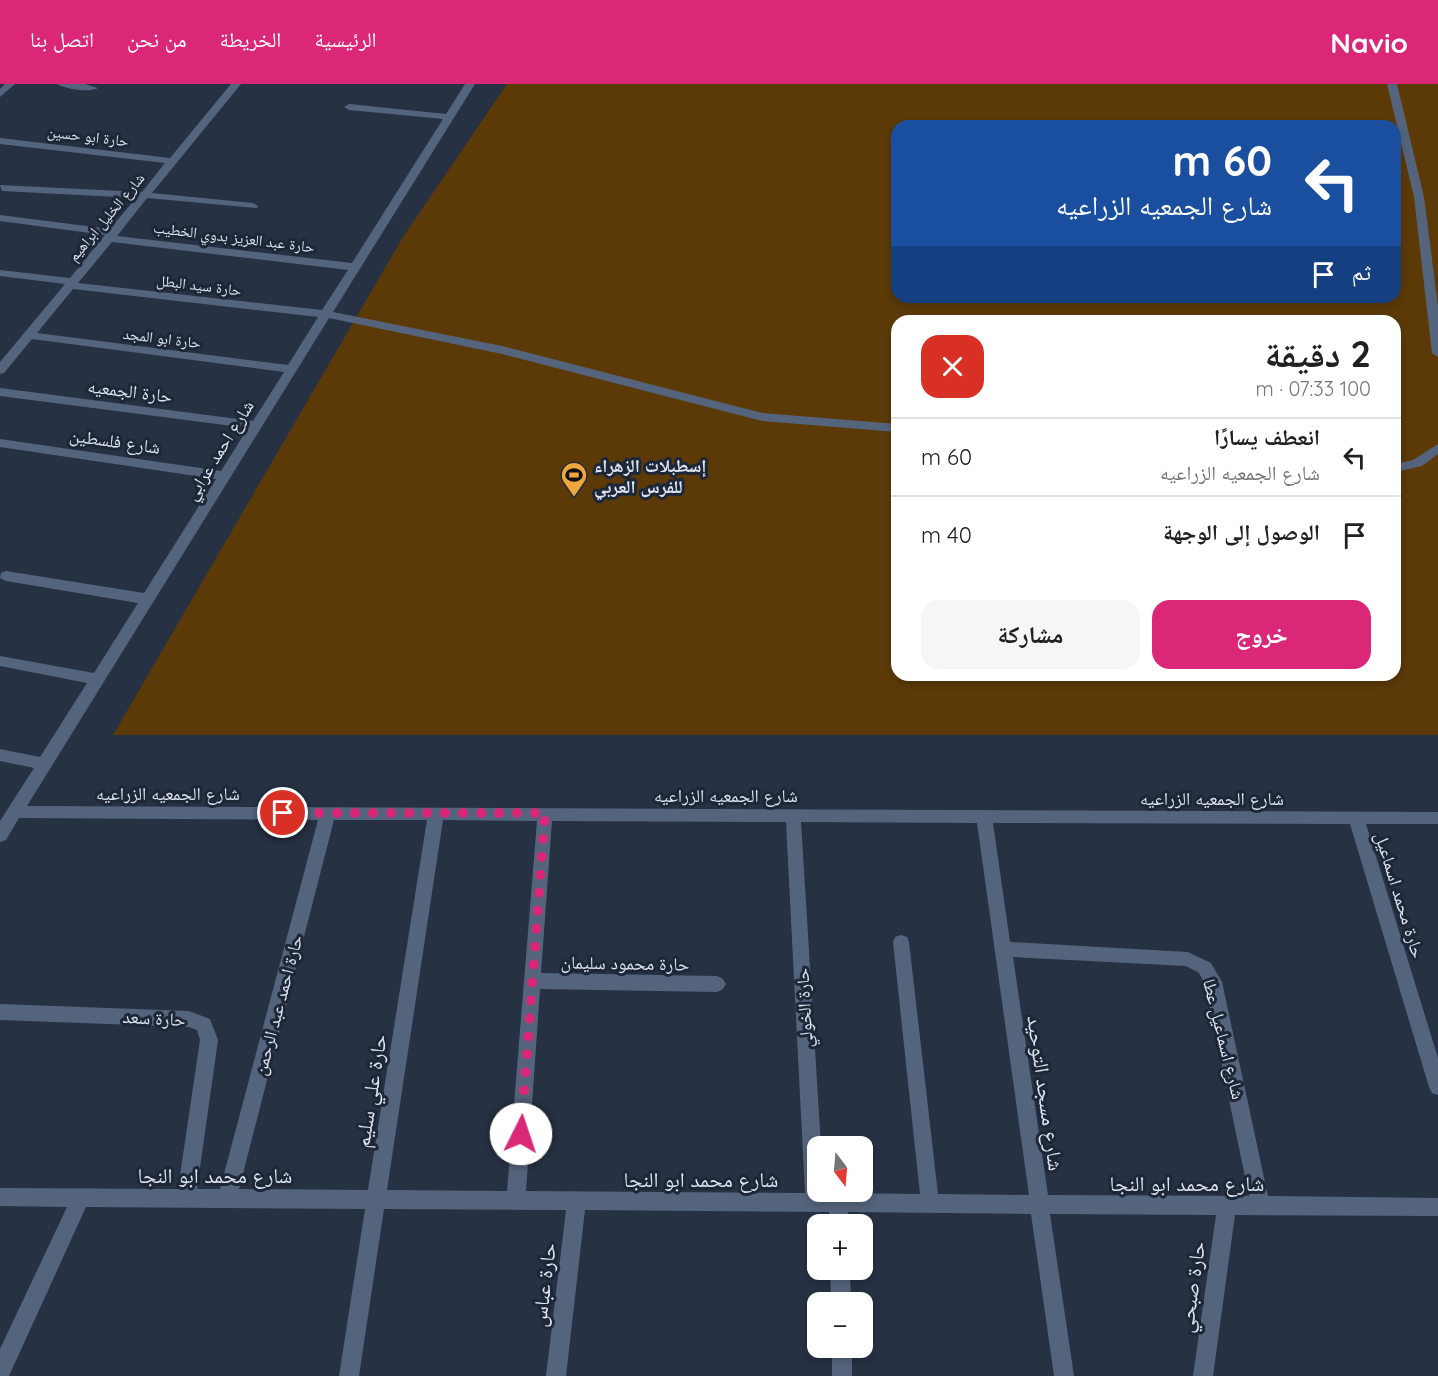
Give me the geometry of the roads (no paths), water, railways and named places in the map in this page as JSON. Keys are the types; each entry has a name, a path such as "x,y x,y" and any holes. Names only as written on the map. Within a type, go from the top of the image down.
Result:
{"street":[{"path":"0,94 10,84"},
{"path":"62,84 93,88"},
{"name":"شارع الخليل ابراهيم","path":"0,370 236,84"},
{"name":"شارع احمد عرابي","path":"0,835 470,84"},
{"path":"1392,84 1401,120"},
{"path":"349,107 449,117"},
{"path":"1401,122 1419,197 1438,353"},
{"name":"حارة ابو حسين","path":"0,141 172,161"},
{"path":"2,188 145,195 252,206"},
{"name":"حارة عبد العزيز بدوي الخطيب","path":"3,218 111,236 355,267"},
{"name":"حارة سيد البطل","path":"0,273 71,284 325,314 502,350 762,417 891,428"},
{"name":"حارة ابو المجد","path":"28,336 291,369"},
{"name":"حارة الجمعيه","path":"0,392 256,425"},
{"name":"شارع فلسطين","path":"0,443 224,476"},
{"path":"1401,467 1418,463 1438,448"},
{"path":"6,576 147,598"},
{"path":"0,662 97,679"},
{"path":"0,755 44,764"},
{"name":"شارع الجمعيه الزراعيه","path":"13,812 1438,818"},
{"name":"حارة احمد عبد الرحمن","path":"227,1198 328,813"},
{"name":"حارة علي سليم","path":"349,1376 436,813"},
{"path":"516,1200 545,813"},
{"name":"حارة الخولي","path":"793,815 812,1136"},
{"name":"شارع مسجد التوحيد","path":"984,816 1064,1376"},
{"name":"حارة محمد اسماعيل","path":"1356,818 1438,1087"},
{"path":"901,942 930,1203"},
{"name":"شارع اسماعيل عطا","path":"1003,950 1188,959 1205,968 1213,982 1261,1206"},
{"name":"حارة محمود سليمان","path":"532,981 717,984"},
{"name":"حارة سعد","path":"0,1012 189,1018 204,1025 209,1040 186,1197"},
{"name":"شارع محمد ابو النجا","path":"0,1197 807,1202"},
{"path":"0,1372 81,1197"},
{"name":"حارة عباس","path":"556,1376 577,1200"},
{"path":"838,1202 839,1214"},
{"name":"شارع محمد ابو النجا","path":"838,1202 1438,1207"},
{"name":"حارة صبحي","path":"1203,1376 1227,1205"},
{"path":"842,1358 842,1376"}],"place":[{"name":"إسطبلات الزهراء للفرس العربي","path":"574,498"}]}
